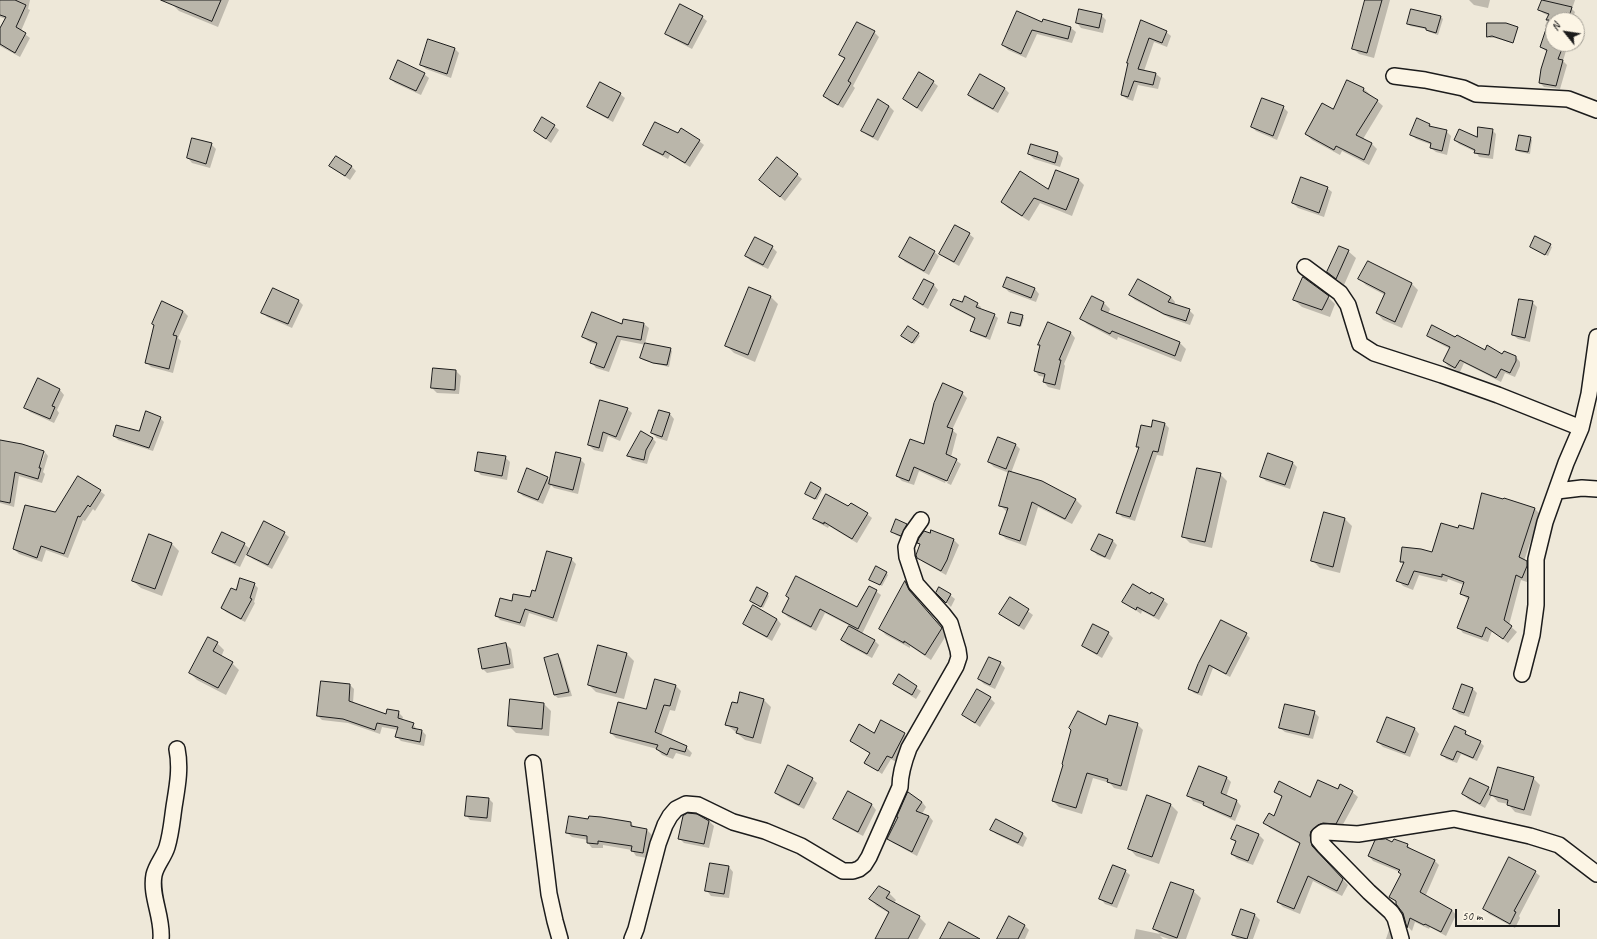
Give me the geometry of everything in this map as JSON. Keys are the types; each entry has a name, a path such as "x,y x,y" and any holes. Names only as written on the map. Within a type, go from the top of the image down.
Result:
{"street":[{"path":"1394,76 1463,88 1476,94 1568,99 1597,110"},
{"path":"1305,267 1340,293 1348,305 1360,344 1374,354 1449,377 1581,428"},
{"path":"1522,674 1532,635 1536,605 1536,559 1545,522 1566,463 1581,428 1589,394 1597,337"},
{"path":"1557,491 1582,488 1597,489"},
{"path":"632,939 636,929 658,844 665,825 676,809 686,804 698,805 733,822 765,831 801,846 843,871 853,871 859,869 867,861 900,787 900,777 910,748 956,666 959,657 950,623 916,584 907,558 906,547 911,534 921,520"},
{"path":"161,939 159,912 154,894 154,880 157,866 166,849 170,835 179,776 180,763 177,750"},
{"path":"533,762 549,894 560,939"},
{"path":"1402,939 1395,918 1391,912 1324,846 1319,840 1319,835 1333,832 1358,834 1454,819 1530,836 1559,845 1597,874"}],"building":[{"path":"0,0 15,0 26,5 16,27 26,33 15,53 0,44 0,28 6,17 0,15"},
{"path":"161,0 221,0 212,21"},
{"path":"1365,0 1382,0 1367,53 1352,49"},
{"path":"1542,0 1572,7 1570,12 1545,13 1538,10"},
{"path":"680,4 703,16 688,45 665,34"},
{"path":"1079,9 1102,14 1099,28 1076,23"},
{"path":"1411,9 1441,16 1436,33 1426,30 1426,28 1407,24"},
{"path":"1017,11 1042,22 1043,19 1071,27 1068,39 1032,30 1021,54 1002,45"},
{"path":"1141,20 1167,31 1162,43 1149,38 1138,69 1156,73 1153,85 1134,81 1128,97 1121,95 1127,63"},
{"path":"857,22 875,31 848,81 851,83 838,105 823,96 845,58 839,55"},
{"path":"1487,23 1506,23 1518,27 1513,43 1492,36 1487,37"},
{"path":"1545,32 1545,49 1540,47"},
{"path":"428,39 455,48 447,74 420,65"},
{"path":"1546,52 1561,52 1558,59 1563,60 1556,86 1539,83 1541,69"},
{"path":"398,60 425,73 416,91 390,79"},
{"path":"919,72 934,81 917,108 903,99"},
{"path":"980,74 1005,88 993,109 968,95"},
{"path":"1347,80 1364,88 1363,91 1378,100 1356,135 1372,143 1364,160 1336,146 1334,150 1305,134 1322,103 1333,109"},
{"path":"600,82 621,93 608,118 587,107"},
{"path":"1262,98 1284,106 1273,136 1251,127"},
{"path":"878,99 889,106 873,137 861,131"},
{"path":"542,117 555,125 546,139 534,131"},
{"path":"1417,118 1430,124 1429,126 1447,130 1442,151 1430,148 1431,143 1410,135"},
{"path":"655,122 678,133 681,128 700,140 685,163 665,151 663,155 643,145"},
{"path":"1478,127 1493,129 1489,155 1474,153 1475,150 1454,140 1459,129 1477,137"},
{"path":"1519,135 1531,137 1528,152 1516,150"},
{"path":"192,138 212,143 206,164 187,158"},
{"path":"1031,144 1058,152 1055,163 1028,154"},
{"path":"336,156 352,166 345,176 329,166"},
{"path":"777,157 798,174 780,197 759,180"},
{"path":"1056,170 1079,179 1066,210 1034,198 1022,216 1001,202 1020,171 1048,189"},
{"path":"1301,177 1328,187 1319,213 1292,203"},
{"path":"955,225 970,233 954,262 939,254"},
{"path":"1535,236 1551,244 1545,255 1530,247"},
{"path":"755,237 773,246 763,265 745,256"},
{"path":"910,237 935,251 924,271 899,257"},
{"path":"1339,246 1349,250 1336,279 1327,272"},
{"path":"1368,261 1412,283 1395,322 1376,313 1385,293 1358,279"},
{"path":"1007,277 1035,288 1031,298 1003,287"},
{"path":"1303,277 1329,296 1322,310 1293,300"},
{"path":"924,279 934,284 923,305 913,299"},
{"path":"1138,279 1171,297 1168,302 1190,309 1186,321 1164,314 1129,295"},
{"path":"749,287 771,296 748,355 725,346"},
{"path":"273,288 299,300 288,324 261,313"},
{"path":"965,296 978,303 976,307 995,314 986,337 970,331 975,318 950,305 953,299 962,302"},
{"path":"1092,296 1104,302 1101,310 1180,342 1175,356 1112,331 1110,334 1080,319"},
{"path":"1519,299 1533,301 1525,338 1512,335"},
{"path":"162,301 183,311 173,335 177,336 169,369 145,363 154,325 152,324"},
{"path":"592,312 622,324 623,319 644,323 641,340 617,336 604,368 590,363 597,343 582,337"},
{"path":"1011,312 1023,315 1020,326 1008,323"},
{"path":"1048,322 1071,332 1059,360 1061,360 1055,385 1043,382 1045,374 1034,371 1040,345 1038,345"},
{"path":"1432,325 1455,337 1457,335 1485,350 1487,345 1502,354 1504,351 1516,356 1516,361 1510,373 1501,369 1496,378 1460,360 1455,368 1443,361 1450,347 1427,336"},
{"path":"908,326 919,333 912,343 901,336"},
{"path":"645,343 671,348 667,365 653,363 640,358"},
{"path":"433,368 456,370 455,390 431,388"},
{"path":"38,378 60,389 52,406 55,407 50,419 24,408"},
{"path":"943,383 963,392 947,427 953,429 946,454 957,459 947,481 914,467 909,481 896,476 910,439 924,444 934,403"},
{"path":"600,400 628,408 616,437 603,432 599,448 588,445"},
{"path":"659,410 670,413 662,437 651,433"},
{"path":"146,411 161,417 149,448 113,436 116,425 139,431"},
{"path":"1153,420 1165,423 1158,452 1153,451 1130,517 1116,513 1139,447 1136,447 1141,425 1151,427"},
{"path":"641,431 653,438 646,450 644,460 627,456"},
{"path":"998,437 1016,444 1006,469 988,462"},
{"path":"0,440 22,444 44,451 39,468 41,468 38,479 15,472 10,503 0,501"},
{"path":"478,452 506,456 502,476 475,471"},
{"path":"556,452 581,458 573,490 549,484"},
{"path":"1268,453 1293,462 1285,485 1260,477"},
{"path":"527,468 548,477 538,500 518,492"},
{"path":"1197,468 1221,473 1205,542 1182,537"},
{"path":"1009,471 1042,481 1076,499 1065,519 1032,502 1020,541 999,534 1008,508 999,506"},
{"path":"78,476 101,490 90,507 88,505 80,517 78,516 64,554 41,546 37,558 13,549 25,505 55,512"},
{"path":"811,482 821,488 815,499 805,494"},
{"path":"1482,493 1535,508 1519,557 1527,561 1527,566 1522,578 1516,575 1504,620 1512,626 1503,639 1486,627 1482,637 1457,628 1469,597 1460,594 1464,582 1442,574 1442,577 1414,571 1408,585 1396,581 1404,562 1400,562 1402,547 1432,552 1441,523 1458,528 1459,525 1473,529"},
{"path":"826,494 848,506 851,503 868,513 852,539 824,522 824,524 813,519"},
{"path":"1324,512 1345,518 1333,567 1311,561"},
{"path":"896,519 907,524 901,536 891,532"},
{"path":"264,521 285,532 268,565 247,555"},
{"path":"931,530 954,539 947,560 941,571 917,558 916,555 920,544 917,543 919,538 924,531 930,533"},
{"path":"222,532 245,543 235,563 212,553"},
{"path":"149,534 172,543 155,589 132,581"},
{"path":"1099,534 1113,540 1105,557 1091,550"},
{"path":"547,551 572,558 553,618 525,609 520,623 495,616 500,598 512,601 513,594 530,597 532,590 535,591"},
{"path":"876,566 887,572 880,585 869,580"},
{"path":"796,576 857,607 869,586 877,590 858,629 820,609 811,627 782,612 789,598 786,596"},
{"path":"240,578 255,583 250,598 252,599 241,619 221,608 231,588 236,590"},
{"path":"905,581 909,590 942,628 925,655 904,641 904,643 879,629"},
{"path":"1133,584 1150,594 1151,592 1164,599 1154,616 1137,607 1136,610 1122,602"},
{"path":"757,587 768,593 761,607 750,601"},
{"path":"939,587 951,594 946,603 936,593"},
{"path":"1010,597 1029,609 1019,626 999,614"},
{"path":"753,605 777,619 767,637 743,624"},
{"path":"1221,620 1247,633 1226,674 1209,665 1198,693 1188,689 1198,664"},
{"path":"1093,624 1109,632 1097,654 1082,646"},
{"path":"849,626 875,640 867,654 841,640"},
{"path":"208,637 218,642 213,651 233,662 218,688 189,673"},
{"path":"506,643 510,664 482,669 478,649"},
{"path":"598,645 627,653 616,693 588,685"},
{"path":"558,654 569,692 554,695 544,658"},
{"path":"989,657 1001,662 990,685 978,679"},
{"path":"899,674 917,686 912,695 893,684"},
{"path":"655,679 676,685 670,706 664,705 655,732 687,746 685,752 670,748 667,755 656,749 658,745 610,733 618,702 646,709"},
{"path":"321,681 350,684 349,701 386,714 387,709 399,711 398,718 414,723 412,728 422,730 420,742 395,737 398,727 377,723 375,730 343,719 317,716"},
{"path":"1462,684 1473,688 1464,713 1453,709"},
{"path":"977,689 991,697 975,723 962,715"},
{"path":"740,692 764,699 753,738 736,733 738,728 725,725 732,702 737,703"},
{"path":"510,699 544,703 542,729 508,726"},
{"path":"1285,704 1315,711 1309,735 1279,728"},
{"path":"1078,711 1106,725 1109,715 1138,723 1121,786 1107,782 1108,779 1087,773 1076,808 1052,801 1063,765 1071,730 1069,728"},
{"path":"1387,717 1415,728 1405,753 1377,742"},
{"path":"881,720 905,733 892,758 887,756 878,771 864,763 870,753 850,741 859,724 874,733"},
{"path":"1455,726 1466,731 1465,734 1481,741 1473,758 1457,751 1453,760 1441,755"},
{"path":"788,765 813,778 799,805 775,793"},
{"path":"1199,766 1227,777 1221,793 1237,800 1231,817 1203,805 1204,802 1187,796"},
{"path":"1498,767 1534,777 1524,810 1507,805 1508,800 1490,795"},
{"path":"1470,778 1489,787 1480,804 1462,794"},
{"path":"1318,780 1338,789 1340,784 1353,791 1336,824 1323,823 1318,825 1311,831 1310,835 1312,846 1343,879 1337,891 1308,876 1294,909 1277,902 1300,843 1263,823 1269,813 1274,816 1282,796 1274,792 1279,781 1310,797"},
{"path":"848,791 872,804 858,832 833,819"},
{"path":"908,792 922,802 916,811 929,816 912,852 887,839"},
{"path":"1147,795 1171,804 1152,857 1128,849"},
{"path":"467,796 489,798 487,818 465,816"},
{"path":"688,813 697,814 709,821 704,844 678,839 683,816"},
{"path":"569,816 588,819 589,816 601,817 631,822 631,826 647,829 643,853 631,851 632,846 598,841 598,844 587,843 587,836 566,833"},
{"path":"996,819 1023,833 1018,843 990,830"},
{"path":"1237,825 1259,834 1248,861 1231,854 1236,841 1231,839"},
{"path":"1386,839 1392,842 1394,839 1408,844 1407,847 1435,860 1420,892 1452,910 1441,932 1410,918 1407,928 1403,913 1396,904 1396,901 1389,897 1401,874 1398,872 1400,870 1368,856 1375,840"},
{"path":"1509,857 1536,871 1514,911 1516,912 1510,924 1483,909"},
{"path":"710,863 729,866 724,894 705,891"},
{"path":"1113,865 1126,870 1112,904 1099,899"},
{"path":"1171,882 1194,890 1177,938 1153,929"},
{"path":"879,886 890,892 886,898 920,916 908,939 875,939 889,912 869,899"},
{"path":"1241,909 1255,914 1247,939 1232,935"},
{"path":"1009,916 1025,925 1018,939 997,939"},
{"path":"949,922 980,939 940,939"}]}
